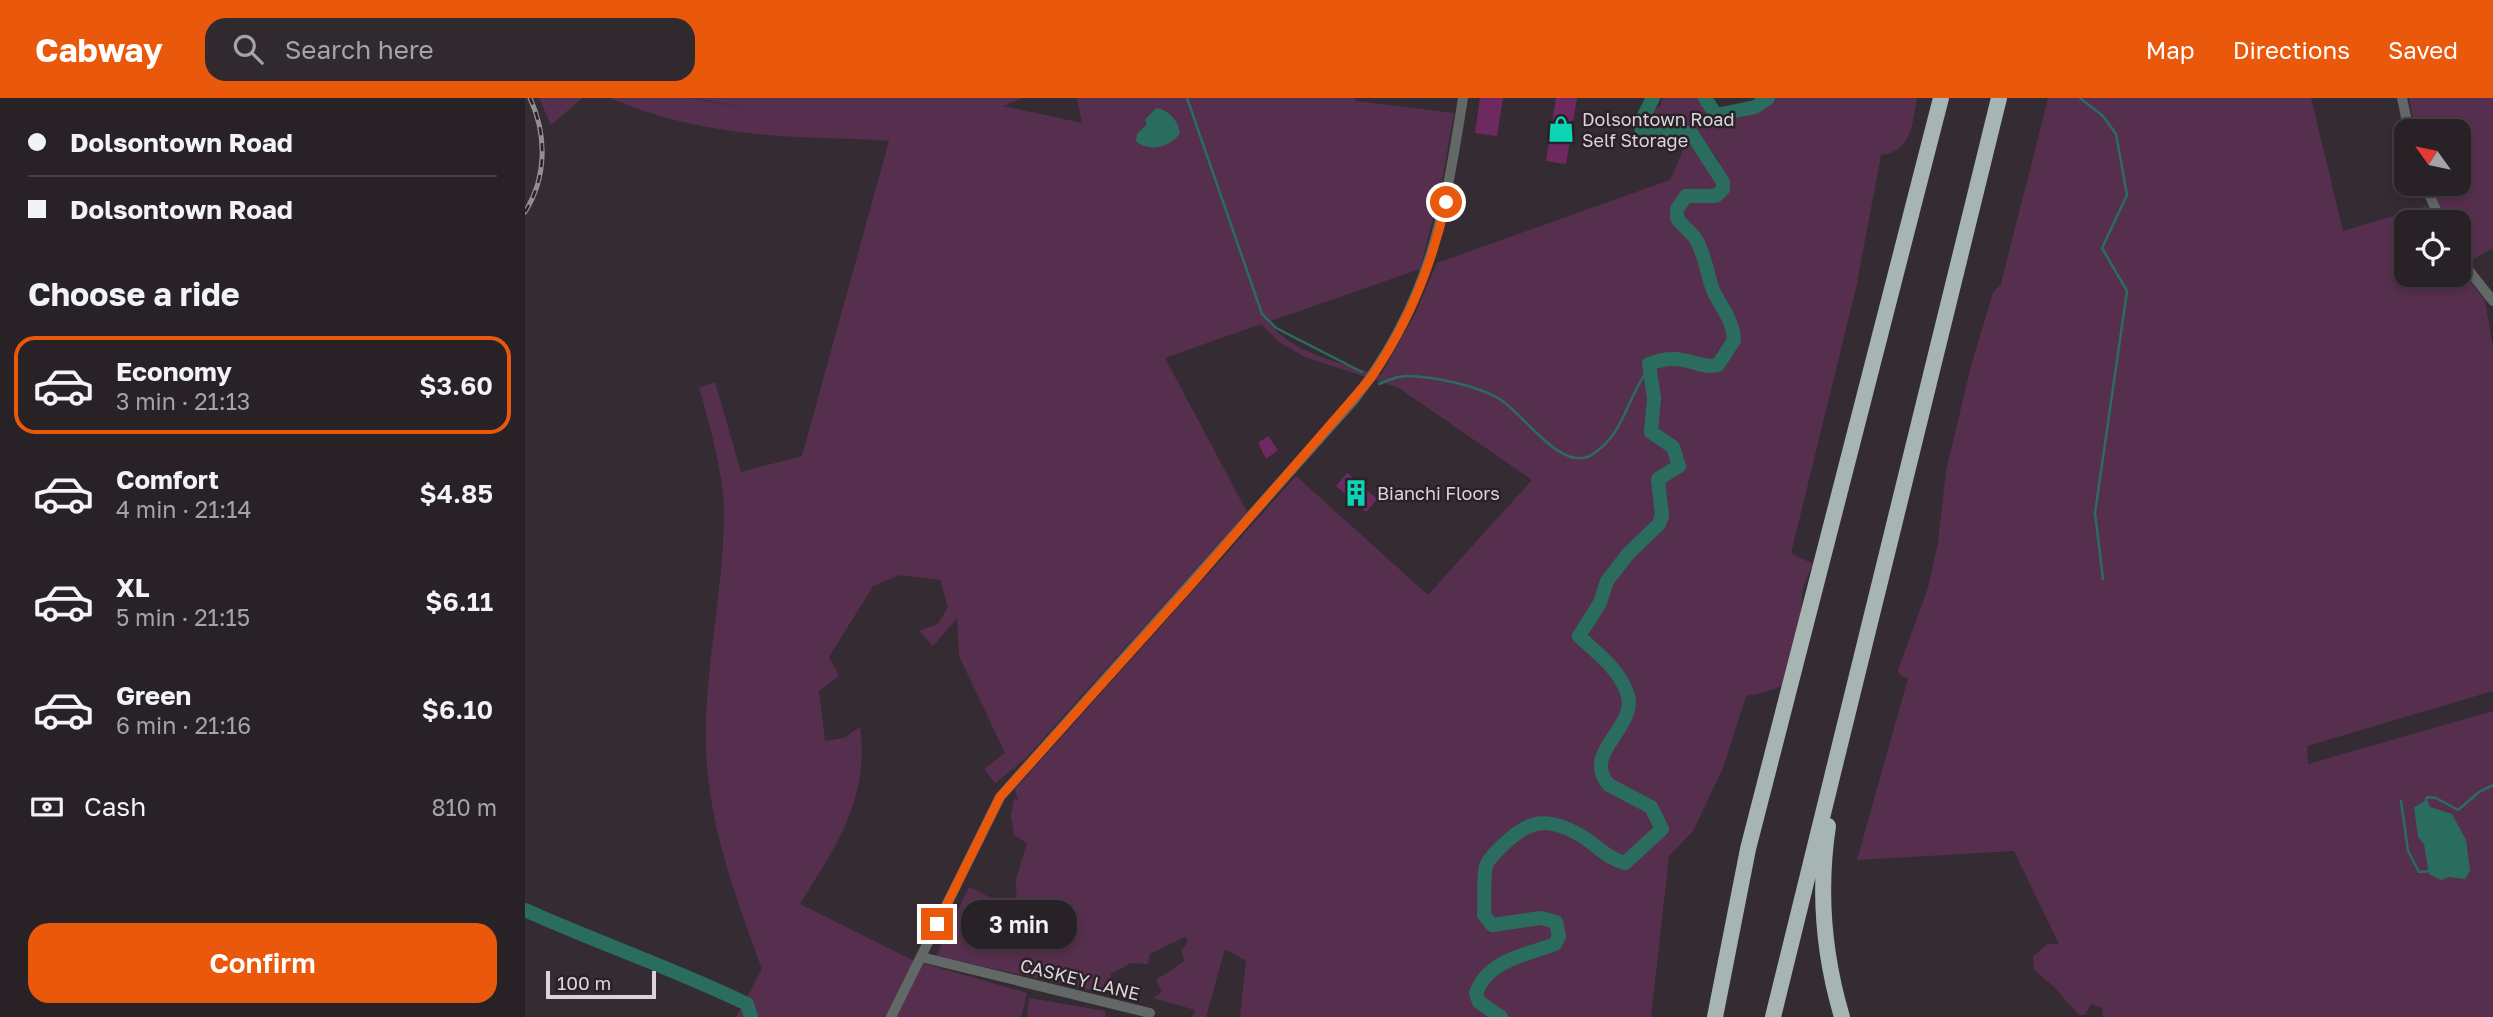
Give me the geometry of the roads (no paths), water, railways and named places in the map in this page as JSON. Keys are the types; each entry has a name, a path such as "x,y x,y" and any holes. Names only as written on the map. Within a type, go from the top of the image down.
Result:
{"highway":[{"path":"1714,1017 1751,835 1941,98"},
{"path":"1773,1017 2000,98"},
{"path":"1842,1017 1826,957 1822,892 1831,813 1845,746 1847,712"}],"street":[{"path":"891,1017 1000,797 1190,586 1353,401 1378,368 1410,309 1436,244 1464,98"},
{"path":"2402,98 2406,119"},
{"path":"2471,273 2493,300"},
{"name":"CASKEY LANE","path":"921,957 1150,1013"}],"waterway":[{"path":"1187,98 1262,314 1276,328 1362,372"},
{"path":"1501,1017 1479,1002 1476,993 1482,982 1489,973 1509,960 1555,944 1559,936 1556,922 1541,918 1492,925 1484,915 1484,882 1486,866 1493,855 1521,830 1548,823 1580,835 1607,855 1625,863 1662,829 1651,807 1609,785 1602,773 1601,761 1626,715 1629,703 1626,690 1617,674 1579,636 1600,603 1607,581 1628,554 1659,524 1662,516 1658,479 1679,466 1673,447 1651,432 1654,398 1649,364 1680,359 1703,365 1718,365 1734,340 1731,326 1713,290 1698,244 1677,218 1677,209 1686,196 1716,196 1723,189 1723,182 1692,134 1679,132 1653,135 1642,131 1640,123 1653,98"},
{"path":"1705,98 1716,115 1755,107 1768,98"},
{"path":"2080,98 2103,116 2116,134 2127,195 2102,248 2127,291 2095,513 2103,579"},
{"path":"1379,384 1409,376 1443,380 1478,389 1508,405 1555,449 1568,456 1581,458 1593,454 1612,436 1648,370"},
{"path":"2426,800 2427,797 2436,798 2458,810 2479,792 2493,785"},
{"path":"2401,801 2408,851 2419,872 2429,871"},
{"path":"525,910 747,1004 751,1017"}],"railway":[{"path":"525,212 537,185 542,156 539,126 530,98"}],"place":[{"name":"Dolsontown Road Self Storage","path":"1561,129"},
{"name":"Bianchi Floors","path":"1356,493"}]}
